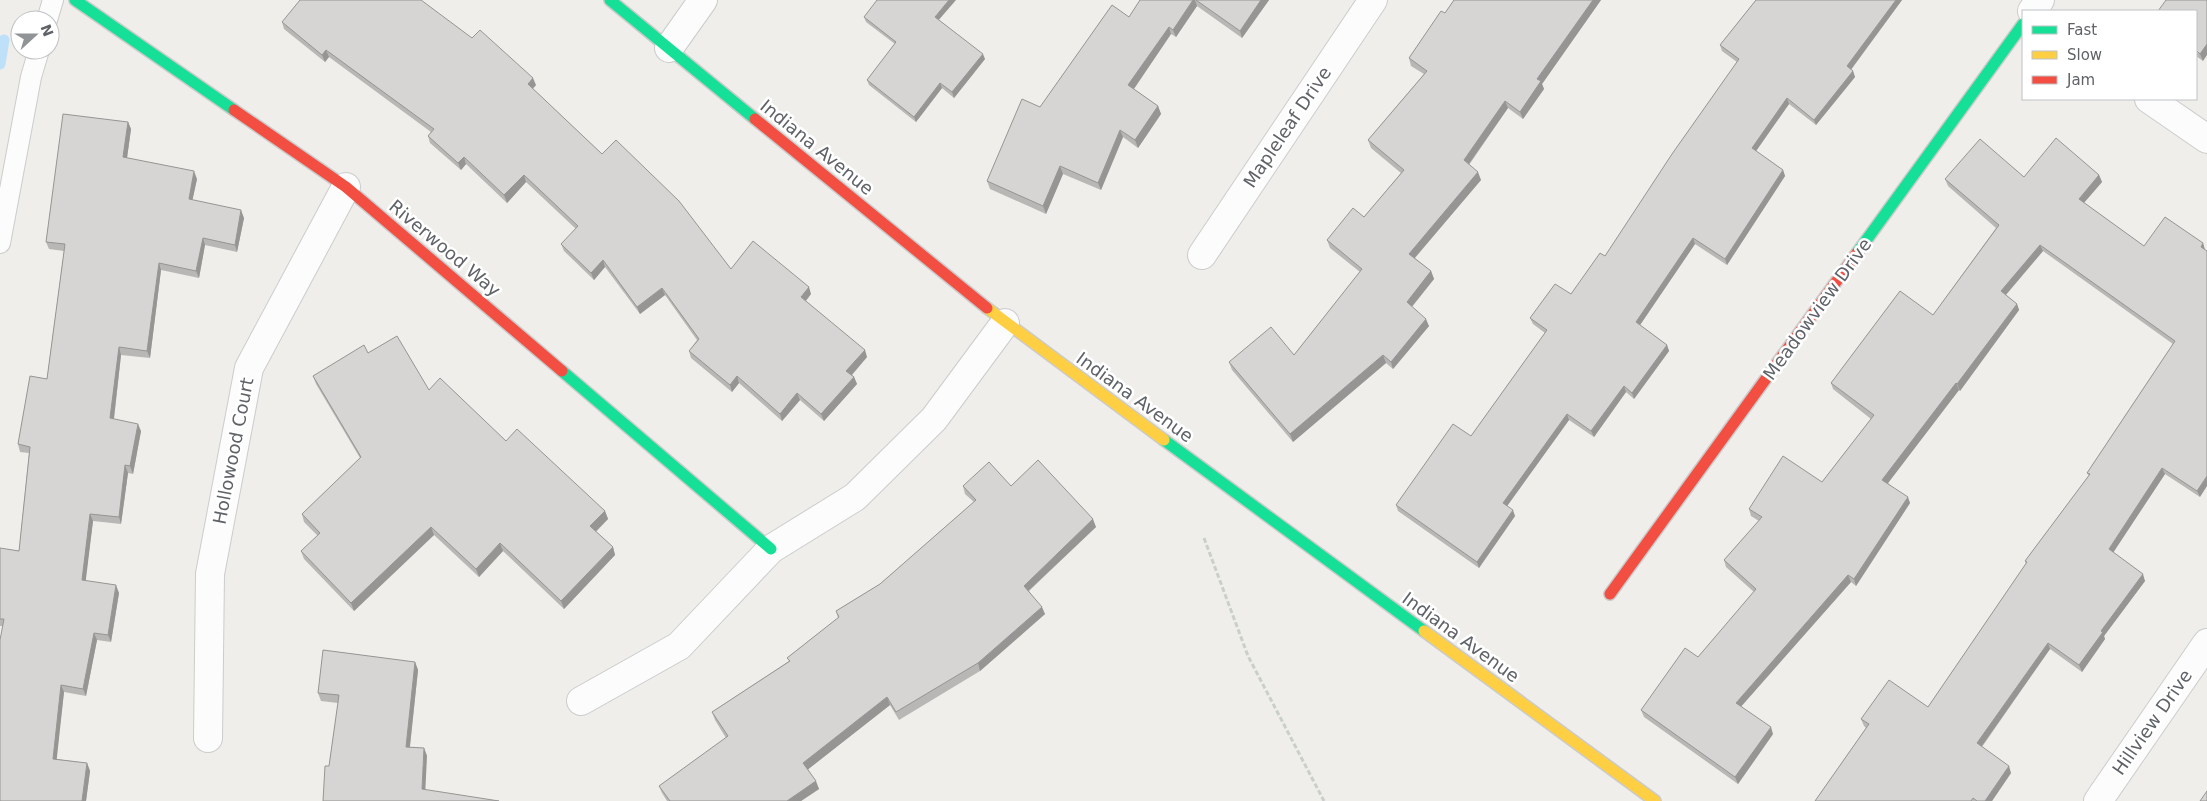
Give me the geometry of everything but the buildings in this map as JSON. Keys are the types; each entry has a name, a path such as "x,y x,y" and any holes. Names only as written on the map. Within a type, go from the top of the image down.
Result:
{"street":[{"name":"Riverwood Way","path":"76,0 346,187 771,549"},
{"name":"Indiana Avenue","path":"610,0 1005,323 1655,801"},
{"path":"669,48 702,0"},
{"name":"Mapleleaf Drive","path":"1202,255 1373,0"},
{"name":"Meadowview Drive","path":"1610,594 2022,25"},
{"path":"2151,100 2207,140"},
{"name":"Hollowood Court","path":"208,738 210,574 249,368 346,187"},
{"path":"581,701 679,646 771,549 855,497 934,420 1005,323"},
{"name":"Hillview Drive","path":"2098,801 2207,644"}],"lane":[{"path":"0,243 31,77 36,60"}],"path":[{"path":"1204,538 1248,656 1324,801"}],"waterway":[{"path":"0,64 4,40"}],"traffic: fast":[{"path":"75,0 234,110"},
{"path":"610,0 755,119"},
{"path":"1857,253 2022,25"},
{"path":"562,371 771,549"},
{"path":"1164,440 1424,631"}],"traffic: slow":[{"path":"987,308 1164,440"},
{"path":"1424,631 1655,801"}],"traffic: jam":[{"path":"234,110 346,187 562,371"},
{"path":"755,119 987,308"},
{"path":"1610,594 1857,253"}]}
